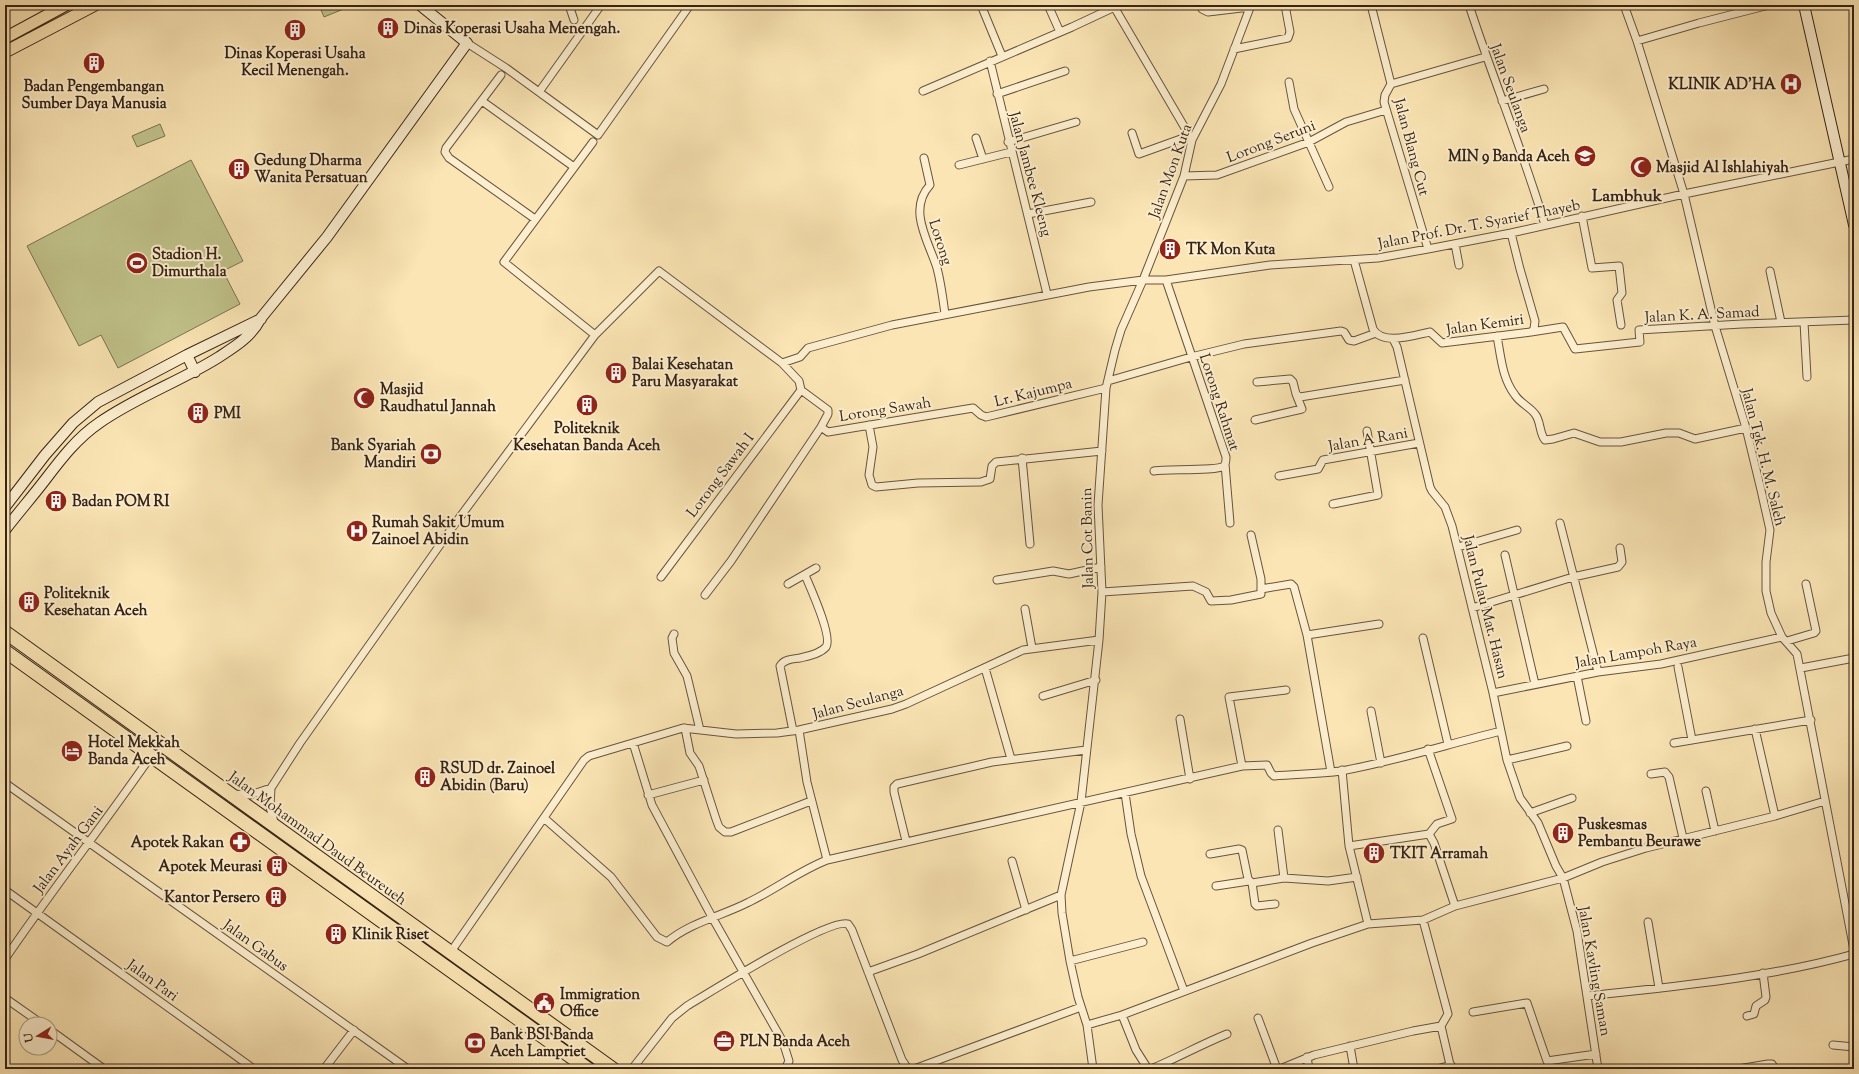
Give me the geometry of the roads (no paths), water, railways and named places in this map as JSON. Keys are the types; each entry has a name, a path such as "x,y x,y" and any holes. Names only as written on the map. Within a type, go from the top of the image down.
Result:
{"highway":[{"name":"Jalan Mohammad Daud Beureueh","path":"5,632 612,1069"},
{"name":"Jalan Mohammad Daud Beureueh","path":"5,650 316,875 588,1069"},
{"path":"115,729 123,718"},
{"path":"316,875 324,862"}],"main road":[{"path":"5,38 66,5"},
{"path":"5,52 95,5"}],"street":[{"path":"420,5 467,42 506,68 598,136 690,5"},
{"path":"569,5 574,20"},
{"path":"539,92 601,5"},
{"path":"981,5 1002,56"},
{"path":"1048,5 1060,32"},
{"path":"1200,5 1202,9 1208,12 1250,6"},
{"path":"1234,49 1288,38 1290,32 1285,5"},
{"name":"Jalan Blang Cut","path":"1371,5 1391,84 1385,95 1384,102 1428,249"},
{"name":"Jalan Seulanga","path":"1469,5 1485,56 1534,189 1545,225"},
{"path":"1624,5 1637,41 1684,194"},
{"path":"1637,41 1769,5"},
{"path":"1804,5 1854,225"},
{"path":"923,91 1060,32 1116,6 1191,138 1139,154 1132,133"},
{"name":"Jalan Mon Kuta","path":"1143,280 1184,176 1191,138 1221,84 1250,6"},
{"path":"5,530 68,451 84,434 110,416 195,372 248,338 261,318 332,230 467,42"},
{"path":"1391,84 1485,56"},
{"name":"Jalan Jambee Kleeng","path":"990,61 1008,142 1028,214 1047,294"},
{"path":"997,94 1065,71"},
{"path":"501,74 446,148 447,157 535,219"},
{"path":"1289,82 1294,109 1329,187"},
{"path":"1502,101 1544,89"},
{"path":"482,101 574,167"},
{"name":"Lorong Seruni","path":"1184,176 1217,175 1309,142 1346,122 1386,110"},
{"path":"1008,142 1076,122"},
{"path":"976,138 983,159"},
{"path":"276,828 270,807 271,788 306,733 441,544 595,335 504,262 593,142"},
{"path":"959,165 1011,152"},
{"name":"Lorong","path":"924,158 930,185 923,192 919,220 937,269 946,314"},
{"name":"Jalan Prof. Dr. T. Syarief Thayeb","path":"782,363 800,357 808,348 892,325 1047,294 1116,282 1166,280 1270,265 1378,258 1512,233 1582,216 1854,159"},
{"name":"Jalan Tgk. H. M. Saleh","path":"1684,194 1715,326 1746,428 1770,530 1766,562 1766,591 1771,613 1785,639 1797,654 1801,668 1854,950"},
{"path":"1028,214 1091,202"},
{"path":"1582,216 1592,268 1619,266 1622,294 1617,300 1621,325"},
{"name":"Jalan Kemiri","path":"1393,339 1430,332 1442,343 1531,332 1534,329 1535,321 1520,269 1512,233"},
{"path":"1455,244 1459,265"},
{"path":"1354,260 1376,333 1393,339"},
{"name":"Lorong Sawah","path":"595,335 659,271 782,363 798,381 800,390 828,410 828,414 821,427 828,432 970,408"},
{"path":"1770,271 1781,322"},
{"name":"Jalan Cot Banin","path":"1093,1069 1087,1025 1070,961 1062,913 1061,895 1081,802 1086,750 1096,680 1102,592 1098,504 1107,384 1121,330 1143,280"},
{"name":"Lorong Rahmat","path":"1154,471 1182,468 1197,470 1217,469 1223,467 1226,457 1166,280"},
{"path":"5,507 45,455 73,423 98,402 261,318"},
{"name":"Jalan K. A. Samad","path":"1531,332 1563,327 1575,349 1640,342 1639,330 1781,322 1854,320"},
{"path":"1804,322 1807,377"},
{"name":"Lr. Kajumpa","path":"970,408 973,408 981,415 986,417 1107,384 1191,357 1244,344 1341,331 1344,332 1349,340 1354,341 1376,333"},
{"path":"1497,336 1505,380 1515,396 1535,413 1540,421 1542,437 1545,440 1553,440 1574,433 1600,442 1621,442 1666,433 1679,433 1695,439 1746,428"},
{"name":"Jalan Pulau Mat. Hasan","path":"1393,339 1397,347 1430,486 1432,491 1445,507 1458,547 1494,693 1507,760 1520,798 1538,823 1556,866 1563,878"},
{"path":"187,355 195,372"},
{"path":"1255,420 1302,409 1293,382 1290,379 1257,382"},
{"path":"1296,394 1298,396 1303,396 1405,380"},
{"path":"139,381 146,397"},
{"name":"Lorong Sawah I","path":"661,577 800,390"},
{"path":"73,423 84,434"},
{"path":"869,425 873,447 870,479 872,485 876,487 918,483 987,481 992,476 992,466 994,463 1022,458 1102,451"},
{"path":"704,595 731,561 821,427"},
{"path":"1333,504 1378,495 1367,431"},
{"name":"Jalan A Rani","path":"1279,476 1318,469 1323,460 1420,443"},
{"path":"1022,458 1030,544"},
{"path":"1225,464 1230,523"},
{"path":"1560,523 1598,672"},
{"path":"1458,547 1518,530"},
{"path":"1102,592 1193,586 1206,592 1211,601 1246,598 1260,594 1261,579 1251,535"},
{"path":"1472,608 1573,577 1618,567 1622,562 1620,548"},
{"path":"1505,555 1535,684"},
{"path":"997,580 1053,571 1069,574 1101,567"},
{"path":"788,584 805,576 816,568"},
{"path":"805,576 822,620 827,636 827,644 820,651 785,661 780,666 811,801 827,860"},
{"path":"1261,589 1290,584 1294,587 1307,636 1331,772"},
{"name":"Jalan Lampoh Raya","path":"1494,693 1598,672 1661,664 1814,633 1816,631 1806,584"},
{"path":"1025,609 1032,648"},
{"path":"1307,636 1379,624"},
{"path":"674,634 672,638 674,653 687,676 700,730"},
{"path":"1423,638 1448,744"},
{"name":"Jalan Seulanga","path":"685,728 744,734 796,731 892,709 918,700 1023,650 1099,640"},
{"path":"1801,668 1854,658"},
{"path":"1678,667 1692,740"},
{"path":"985,668 1011,759"},
{"path":"1577,676 1586,721"},
{"path":"1043,696 1096,680"},
{"path":"1242,766 1229,697 1286,690"},
{"path":"1371,711 1381,763"},
{"path":"1180,719 1190,779"},
{"path":"1674,743 1811,720"},
{"path":"450,953 584,760 595,754 685,728 690,753 699,766 719,827 725,832 731,832 811,801"},
{"path":"1755,729 1775,816"},
{"path":"544,818 612,877 657,937 667,942 677,934 712,917 749,902 803,870 827,860 1242,766 1267,765 1274,776 1331,772 1403,758 1428,749 1501,731"},
{"path":"633,743 648,795 712,917 783,1042 788,1061 785,1069"},
{"path":"1507,760 1567,746"},
{"path":"1349,846 1429,834 1437,824 1452,819 1428,749"},
{"path":"906,842 894,792 894,786 897,784 992,762 1086,750"},
{"name":"Jalan Ayah Gani","path":"5,958 151,756"},
{"path":"1342,770 1349,846 1368,924"},
{"path":"1651,774 1665,772 1670,777 1683,838"},
{"path":"648,795 704,780"},
{"name":"Jalan Gabus","path":"5,783 408,1069"},
{"path":"228,794 250,795 271,788"},
{"path":"1706,791 1715,831"},
{"path":"1125,793 1140,870 1184,991"},
{"path":"1530,813 1572,798"},
{"path":"1087,1025 1122,1015 1312,943 1368,924 1422,920 1455,906 1563,878 1602,862 1683,838 1775,816 1825,801"},
{"path":"1278,830 1284,878"},
{"path":"1429,834 1434,844 1455,906"},
{"path":"1210,854 1239,849 1242,850 1251,882 1255,904 1257,906 1275,904"},
{"path":"1012,861 1026,910"},
{"path":"1216,886 1284,878 1328,881 1357,877"},
{"name":"Jalan Kavling Saman","path":"1563,878 1577,931 1598,1069"},
{"name":"Jalan Pari","path":"5,890 254,1069"},
{"path":"868,972 918,954 1061,895"},
{"path":"1422,920 1448,1014 1441,1026 1451,1067 1437,1069"},
{"path":"632,1069 672,1018 687,1006 796,943 817,932 843,922 848,924 852,930 902,1060 908,1069"},
{"path":"1648,922 1659,988"},
{"path":"1070,961 1143,942"},
{"path":"1588,996 1659,988 1763,973 1816,964 1854,954"},
{"path":"1747,1016 1754,1014 1756,1006 1765,1000 1766,997 1763,973"},
{"path":"5,998 31,1016"},
{"path":"1473,1012 1527,1003 1547,1061 1596,1054"},
{"path":"914,1069 926,1067 1081,1007"},
{"path":"1122,1015 1136,1050 1150,1069 1182,1056 1197,1046 1227,1034"},
{"path":"1258,1018 1278,1069 1307,1057 1413,1031 1441,1026"},
{"path":"324,1069 354,1030"},
{"path":"58,1036 104,1069"},
{"path":"1833,1045 1854,1047"},
{"path":"1350,1046 1354,1069"},
{"path":"1307,1057 1309,1069"},
{"path":"1738,1069 1768,1064 1772,1064 1775,1069"}],"place":[{"name":"Dinas Koperasi Usaha Menengah.","path":"388,28"},
{"name":"Dinas Koperasi Usaha Kecil Menengah.","path":"295,30"},
{"name":"Badan Pengembangan Sumber Daya Manusia","path":"94,63"},
{"name":"KLINIK AD'HA","path":"1791,84"},
{"name":"MIN 9 Banda Aceh","path":"1585,156"},
{"name":"Masjid Al Ishlahiyah","path":"1641,167"},
{"name":"Gedung Dharma Wanita Persatuan","path":"239,169"},
{"name":"TK Mon Kuta","path":"1170,249"},
{"name":"Stadion H. Dimurthala","path":"137,263"},
{"name":"Balai Kesehatan Paru Masyarakat","path":"616,373"},
{"name":"Masjid Raudhatul Jannah","path":"364,398"},
{"name":"Politeknik Kesehatan Banda Aceh","path":"587,405"},
{"name":"PMI","path":"198,413"},
{"name":"Bank Syariah Mandiri","path":"431,454"},
{"name":"Badan POM RI","path":"56,501"},
{"name":"Rumah Sakit Umum Zainoel Abidin","path":"357,531"},
{"name":"Politeknik Kesehatan Aceh","path":"29,602"},
{"name":"Hotel Mekkah Banda Aceh","path":"72,751"},
{"name":"RSUD dr. Zainoel Abidin (Baru)","path":"425,777"},
{"name":"Puskesmas Pembantu Beurawe","path":"1563,833"},
{"name":"Apotek Rakan","path":"240,842"},
{"name":"TKIT Arramah","path":"1374,853"},
{"name":"Apotek Meurasi","path":"277,866"},
{"name":"Kantor Persero","path":"276,897"},
{"name":"Klinik Riset","path":"336,934"},
{"name":"Immigration Office","path":"544,1003"},
{"name":"PLN Banda Aceh","path":"724,1041"},
{"name":"Bank BSI Banda Aceh Lampriet","path":"475,1043"}],"district":[{"name":"Lambhuk","path":"1627,195"}]}
